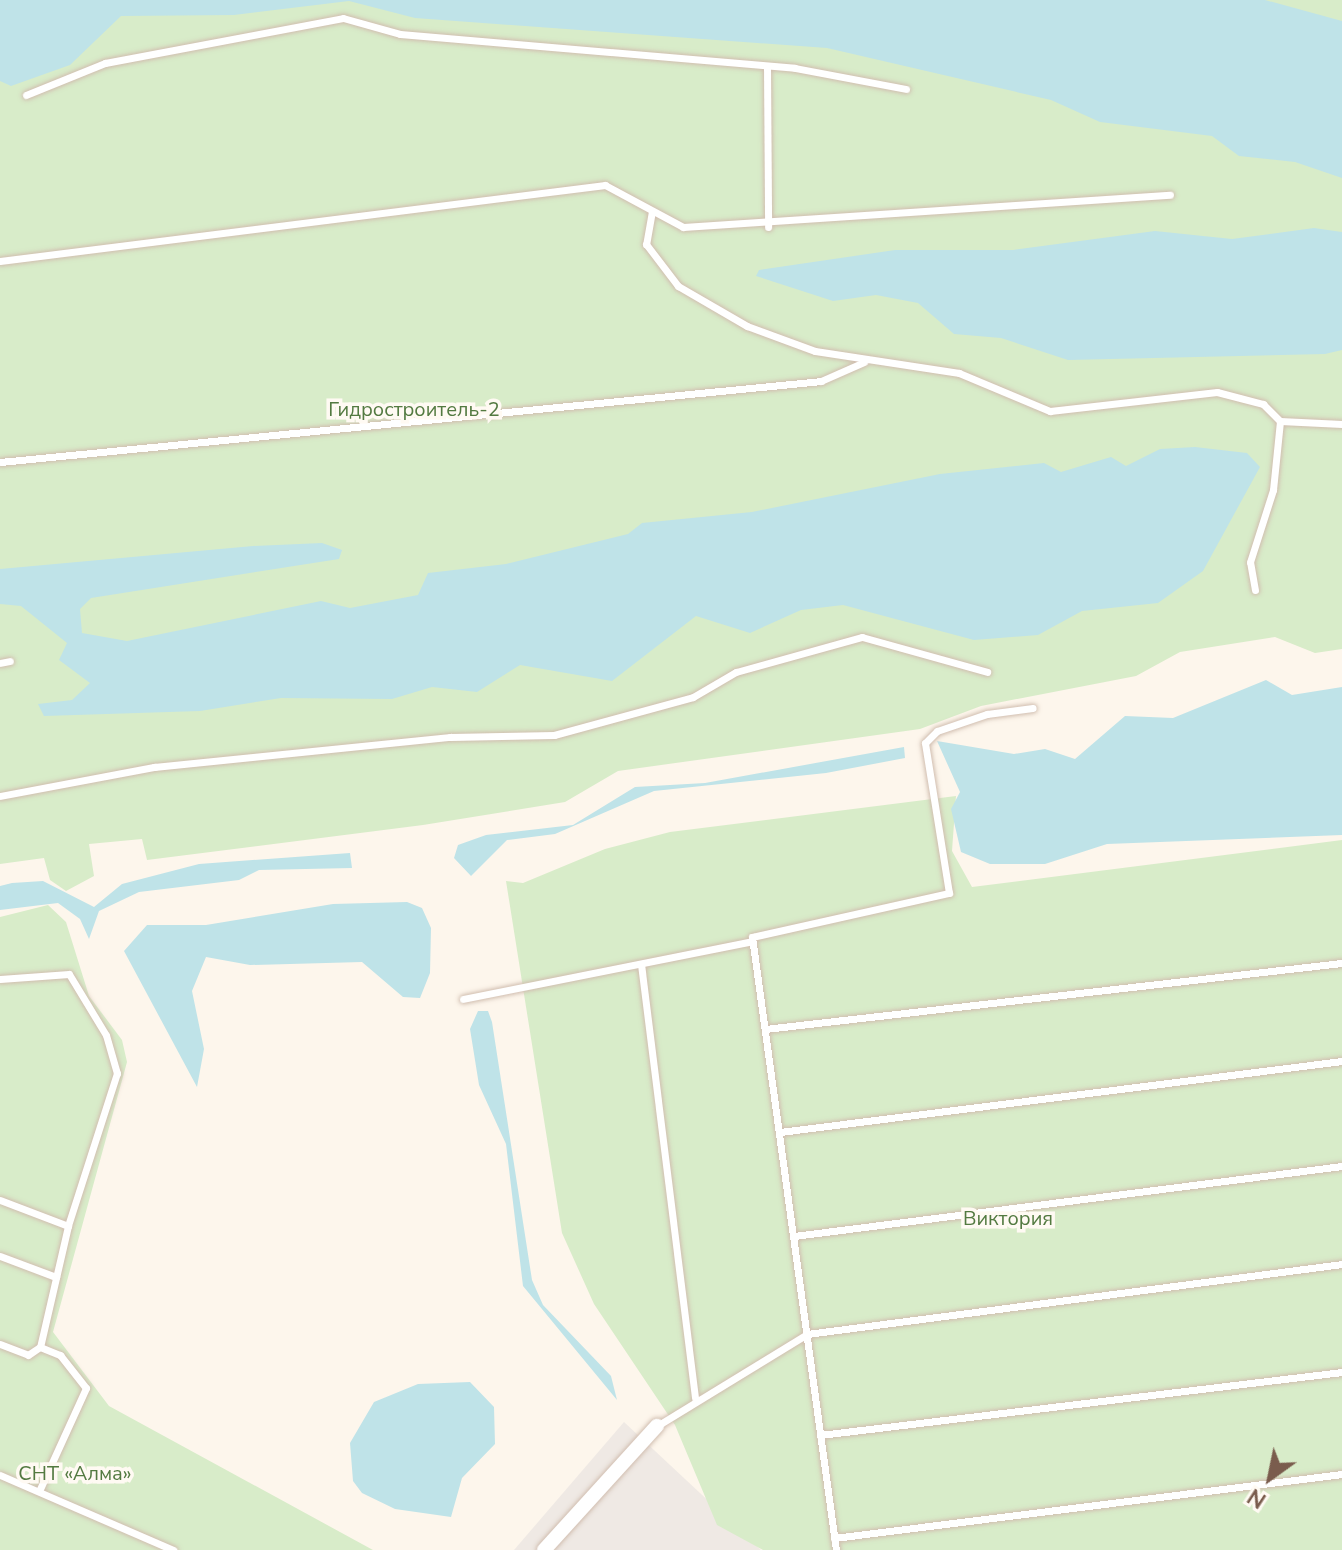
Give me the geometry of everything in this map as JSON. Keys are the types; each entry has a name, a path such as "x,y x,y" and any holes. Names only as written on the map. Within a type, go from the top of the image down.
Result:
{"street":[{"path":"544,1550 657,1426"}],"lane":[{"path":"26,95 105,63 343,18 400,34 767,66 906,89"},
{"path":"767,66 768,227"},
{"path":"0,261 605,185 683,227 768,227 1170,195"},
{"path":"652,211 646,244 678,286 747,326 864,362 959,373 1050,411 1217,392 1263,404 1280,421 1342,424"},
{"path":"0,462 821,381 864,362"},
{"path":"1255,590 1250,562 1273,490 1280,421"},
{"path":"0,796 154,767 450,737 554,735 693,697 736,672 862,637 987,672"},
{"path":"0,663 10,661"},
{"path":"463,999 752,941 949,893 925,743 937,731 987,714 1033,708"},
{"path":"752,941 836,1550"},
{"path":"765,1029 1342,963"},
{"path":"641,964 695,1398"},
{"path":"0,979 69,974 114,1053 117,1073 68,1226 40,1347 28,1355 0,1344"},
{"path":"780,1132 1342,1061"},
{"path":"794,1236 1342,1166"},
{"path":"0,1200 68,1226"},
{"path":"0,1256 56,1277"},
{"path":"657,1426 695,1398 807,1334 1342,1264"},
{"path":"40,1347 60,1355 86,1388 40,1489"},
{"path":"820,1435 1342,1372"},
{"path":"834,1538 1342,1474"},
{"path":"0,1475 40,1489 173,1550"}],"shaded area":[{"path":"624,1422 761,1550 514,1550"}],"green space":[{"name":"Гидростроитель-2","path":"0,0 1342,0 1342,649 1315,653 1275,637 1180,652 1136,676 981,706 920,729 618,771 565,802 423,825 147,860 142,839 89,844 94,876 66,891 50,880 44,858 0,864"},
{"name":"Виктория","path":"956,796 952,851 972,887 1342,840 1342,1550 763,1550 717,1525 675,1425 594,1304 562,1233 506,881 523,883 605,849 670,832"},
{"name":"СНТ «Алма»","path":"48,905 66,922 89,996 122,1040 127,1062 53,1332 109,1406 373,1550 0,1550 0,917"}],"water":[{"path":"0,0 1265,0 1342,21 1342,178 1295,162 1239,156 1212,136 1100,122 1051,100 827,48 415,18 349,1 234,15 121,16 70,65 11,86 0,81"},
{"path":"1314,228 1342,232 1342,350 1325,354 1068,360 1001,338 954,334 918,303 876,295 833,301 756,276 759,270 895,250 1013,250 1155,231 1232,239"},
{"path":"1195,447 1247,453 1260,467 1203,571 1158,603 1082,611 1038,635 974,640 843,605 801,610 750,633 696,616 612,681 520,665 477,692 432,687 392,699 281,698 200,711 44,716 38,704 72,700 90,683 59,660 67,643 21,606 0,604 0,569 253,546 322,543 342,550 339,559 91,598 80,609 82,633 127,641 321,601 350,608 418,595 428,573 506,564 628,534 642,523 752,512 940,474 1044,463 1061,472 1111,457 1126,466 1160,449"},
{"path":"1266,680 1292,695 1342,687 1342,835 1107,844 1045,864 990,864 961,852 951,809 960,792 937,741 1014,754 1045,749 1075,759 1125,716 1173,718"},
{"path":"904,747 905,758 826,773 654,791 555,834 507,840 471,876 454,858 458,845 486,835 573,825 635,787 705,783"},
{"path":"350,853 352,868 259,870 239,880 139,892 99,911 89,939 80,919 58,903 0,910 0,886 12,883 43,881 94,907 122,884 199,864"},
{"path":"407,902 422,908 431,928 430,973 420,998 403,997 362,962 250,965 206,957 192,991 204,1049 197,1087 124,951 147,925 206,925 333,904"},
{"path":"478,1011 488,1011 492,1022 532,1280 543,1305 611,1376 617,1400 523,1286 506,1144 479,1085 470,1029"},
{"path":"470,1382 494,1407 495,1444 462,1478 451,1517 395,1509 362,1493 353,1481 350,1443 374,1402 418,1384"}]}
